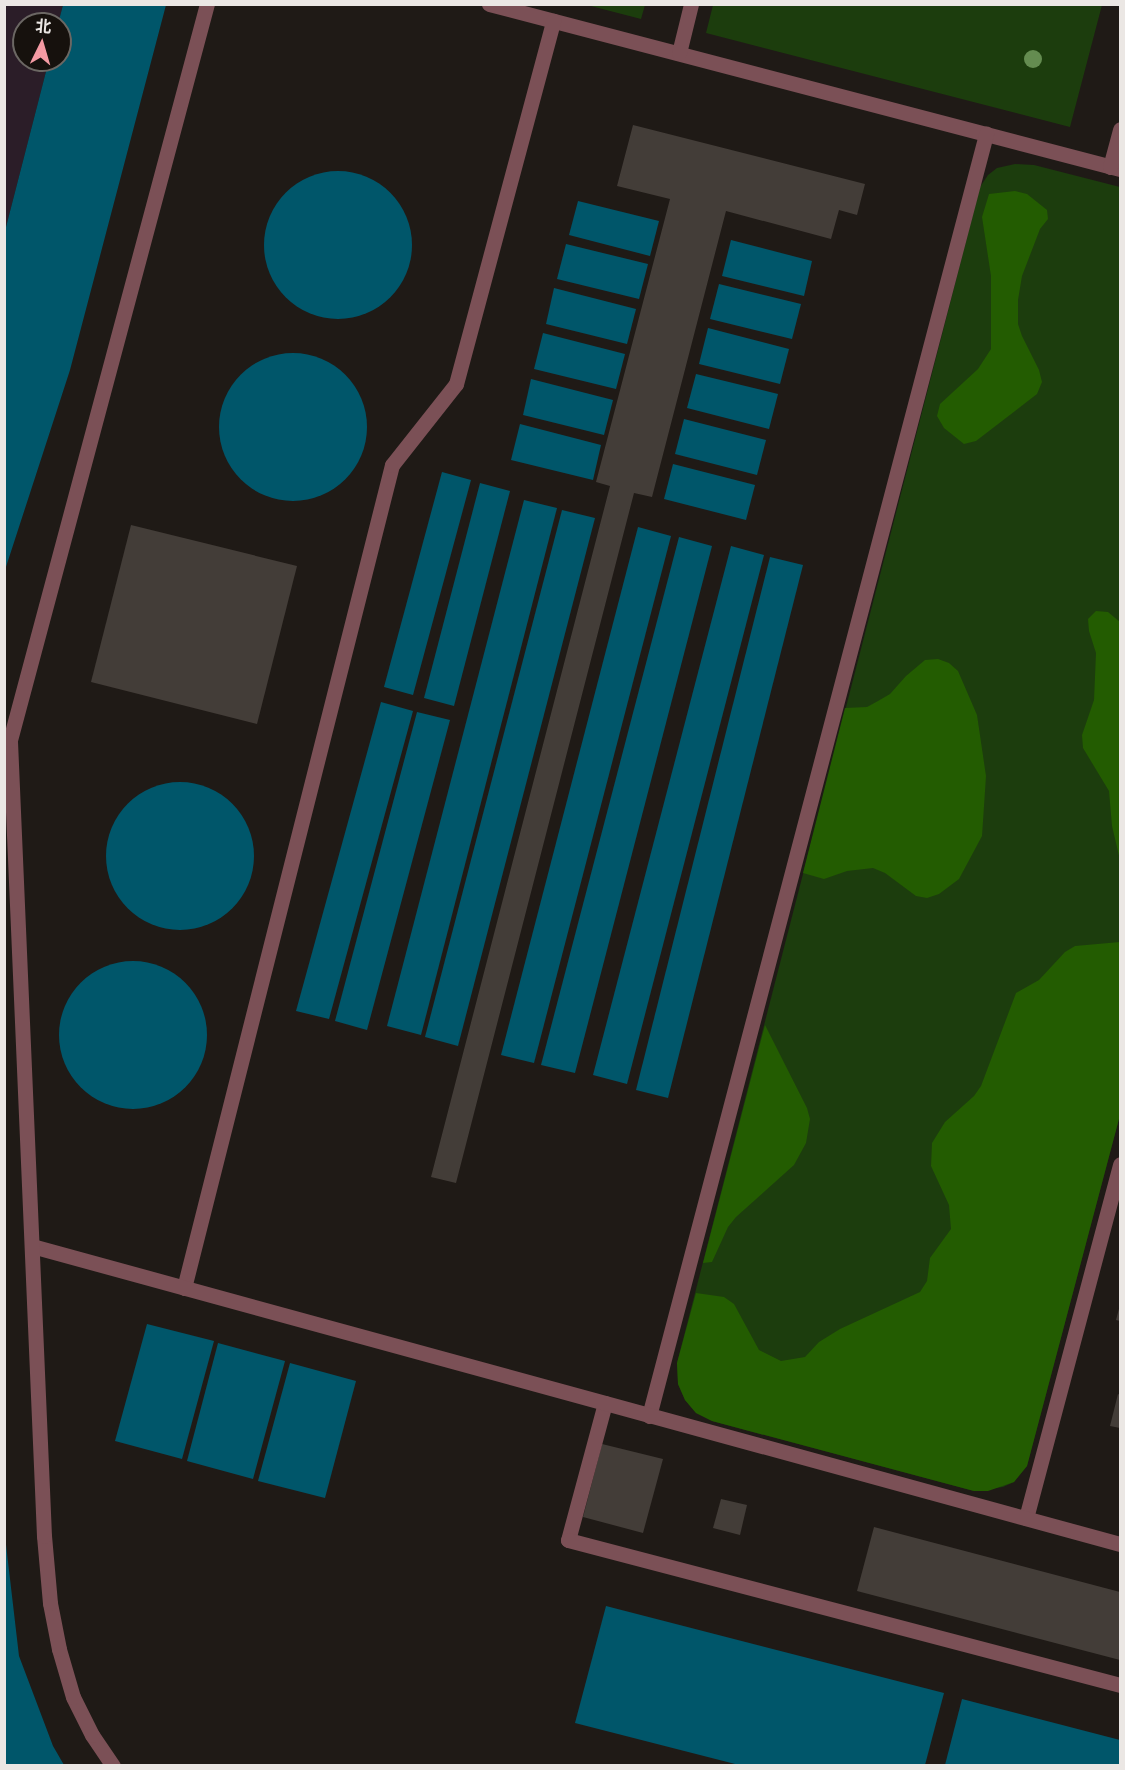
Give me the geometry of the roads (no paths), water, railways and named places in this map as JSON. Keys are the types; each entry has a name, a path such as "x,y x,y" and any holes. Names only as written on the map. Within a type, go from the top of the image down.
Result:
{"street":[{"path":"113,1766 92,1735 73,1697 59,1649 50,1604 44,1536 10,740 207,4"},
{"path":"489,4 1115,168 1120,129"},
{"path":"679,53 692,4"},
{"path":"184,1288 392,465 456,384 553,21"},
{"path":"649,1416 986,134"},
{"path":"1026,1518 1120,1164"},
{"path":"32,1246 1120,1544"},
{"path":"605,1403 568,1540 1120,1685"}],"water":[{"path":"63,5 166,5 70,370 5,570 5,231 46,72 72,72 72,12 61,12"},
{"path":"338,171 366,177 390,193 406,217 412,245 406,273 390,297 366,313 338,319 310,313 286,297 270,273 264,245 270,217 286,193 310,177"},
{"path":"578,201 659,221 650,256 569,235"},
{"path":"731,240 812,261 804,296 722,276"},
{"path":"566,244 648,264 639,299 557,279"},
{"path":"719,284 801,304 792,339 710,319"},
{"path":"554,288 636,309 627,344 546,324"},
{"path":"708,328 789,349 780,384 699,364"},
{"path":"543,333 625,354 616,389 534,369"},
{"path":"293,353 321,359 345,375 361,399 367,427 361,455 345,479 321,495 293,501 265,495 241,479 225,455 219,427 225,399 241,375 265,359"},
{"path":"696,374 778,394 769,429 687,408"},
{"path":"531,379 613,400 604,435 523,415"},
{"path":"684,419 766,440 757,475 675,454"},
{"path":"520,424 601,445 593,480 511,460"},
{"path":"673,464 755,485 746,520 664,499"},
{"path":"442,472 471,480 413,695 384,687"},
{"path":"480,483 510,491 454,706 424,698"},
{"path":"524,500 557,508 421,1035 387,1026"},
{"path":"562,510 595,518 458,1046 425,1037"},
{"path":"638,527 671,536 534,1063 501,1055"},
{"path":"679,537 712,546 575,1073 541,1065"},
{"path":"731,546 764,555 627,1084 593,1075"},
{"path":"770,557 803,565 668,1098 636,1090"},
{"path":"381,702 413,711 329,1019 296,1011"},
{"path":"417,712 450,720 367,1030 335,1021"},
{"path":"180,782 208,788 232,804 248,828 254,856 248,884 232,908 208,924 180,930 152,924 128,908 112,884 106,856 112,828 128,804 152,788"},
{"path":"133,961 161,967 185,983 201,1007 207,1035 201,1063 185,1087 161,1103 133,1109 105,1103 81,1087 65,1063 59,1035 65,1007 81,983 105,967"},
{"path":"147,1324 214,1341 182,1459 115,1441"},
{"path":"218,1343 285,1361 253,1479 187,1461"},
{"path":"290,1363 356,1381 325,1498 258,1481"},
{"path":"5,1536 19,1656 53,1746 64,1765 5,1765"},
{"path":"606,1606 944,1693 925,1765 739,1765 575,1723"},
{"path":"962,1699 1120,1740 1120,1765 945,1765"}]}
